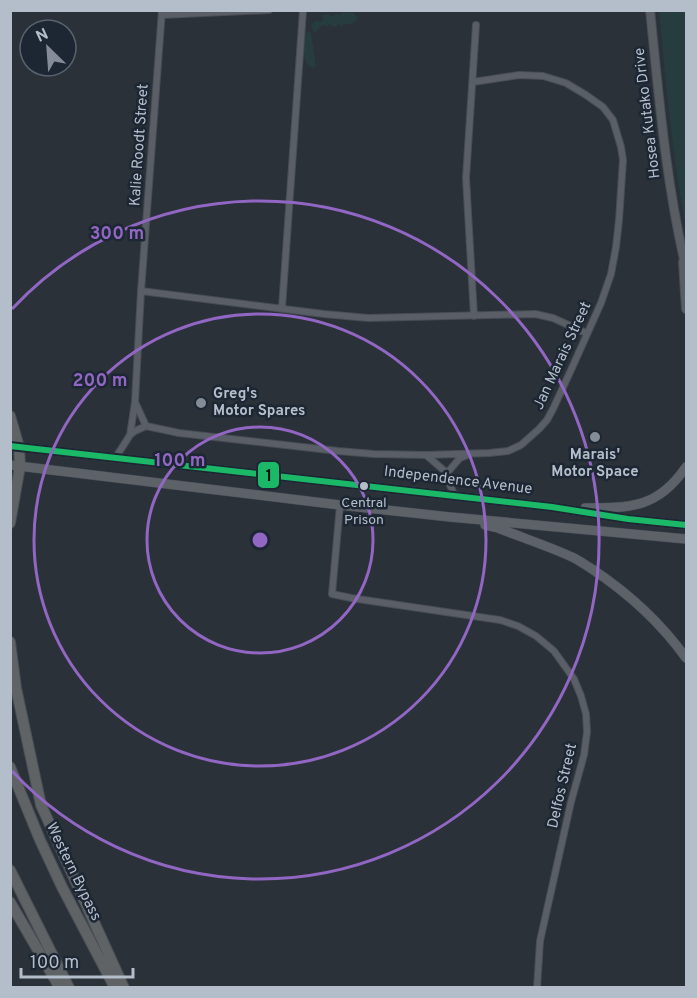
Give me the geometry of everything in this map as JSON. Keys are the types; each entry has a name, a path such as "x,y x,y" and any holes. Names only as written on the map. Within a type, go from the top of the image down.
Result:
{"highway":[{"path":"10,416 15,446 10,523"},
{"path":"10,642 16,688 41,805 124,987"},
{"name":"Western Bypass","path":"10,767 44,850 115,987"},
{"path":"10,870 69,987"},
{"path":"10,902 60,987"}],"main road":[{"name":"Hosea Kutako Drive","path":"650,10 665,150 681,247 687,309"},
{"name":"Hosea Kutako Drive","path":"681,247 687,268"},
{"name":"Independence Avenue","path":"15,446 552,507 628,519 687,525"},
{"path":"15,466 450,517 687,539"},
{"path":"552,507 634,506 664,491 678,479 687,466"},
{"path":"450,517 498,528 574,558 603,576 629,597 656,621 687,658"}],"street":[{"path":"162,13 269,10"},
{"path":"282,308 303,10"},
{"name":"Kalie Roodt Street","path":"116,457 130,435 135,402 162,13"},
{"path":"474,316 466,178 477,25"},
{"name":"Jan Marais Street","path":"146,426 180,433 338,451 426,455 508,451 521,445 539,429 547,420 601,303 611,274 616,247 623,160 621,147 613,120 603,107 566,83 543,76 519,75 472,82"},
{"path":"141,291 368,318 535,314 553,318 586,333"},
{"path":"130,435 146,426 135,402"},
{"path":"447,473 460,458 470,453"},
{"path":"426,455 447,473 455,496"},
{"name":"Delfos Street","path":"340,505 332,594 490,618 518,626 536,636 554,651 574,679 581,696 588,732 540,941 537,987"}],"green space":[{"path":"659,11 686,11 686,228 673,147"},
{"path":"343,12 353,13 357,16 357,20 352,24 342,26 338,24 334,27 330,24 325,27 324,24 315,32 313,31 311,24 315,21 322,22 321,15 340,15"},
{"path":"307,32 311,32 316,66 313,68 307,64 303,54"}],"transit line":[{"name":"1","path":"10,446 552,507 686,525"}],"place":[{"name":"Greg's Motor Spares","path":"201,403"},
{"name":"Marais' Motor Space","path":"595,437"},
{"name":"Central Prison","path":"364,486"}]}
